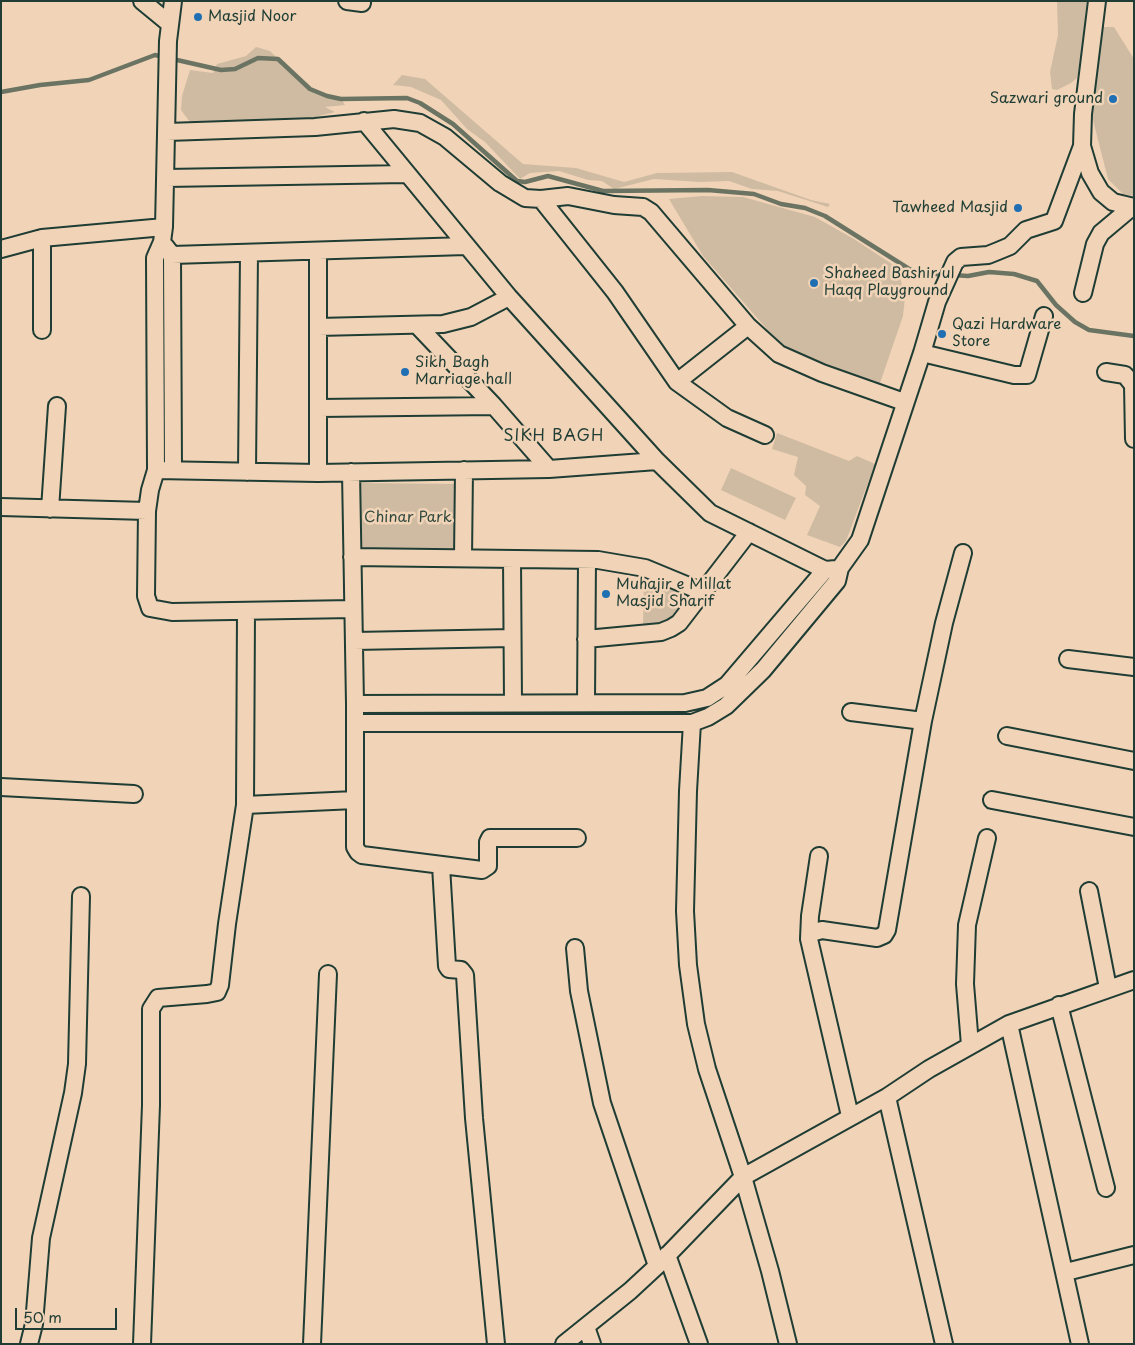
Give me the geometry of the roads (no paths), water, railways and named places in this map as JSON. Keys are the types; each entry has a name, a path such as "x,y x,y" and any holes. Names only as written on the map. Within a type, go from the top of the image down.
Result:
{"street":[{"path":"142,1 170,24"},
{"path":"173,1 168,41 166,178 166,241 173,469"},
{"path":"1097,1 1083,114 1082,146 1090,173 1100,192 1113,202 1133,206"},
{"path":"168,132 315,127 394,119 420,123 445,137 500,183 525,198 541,199 568,196 614,205 643,207 652,212 748,326 779,354 904,402"},
{"path":"355,724 692,723 708,717 726,706 762,670 837,581 833,569 710,513 657,461 509,297 364,121"},
{"path":"355,704 685,704 707,698 727,685 860,540 869,518 937,302 949,275 961,257 988,255 1010,246 1026,230 1054,221 1082,146"},
{"path":"166,178 406,174"},
{"path":"541,199 615,292 677,382 727,418 765,435"},
{"path":"1083,292 1095,244 1101,233 1133,206"},
{"path":"1,249 42,238 166,241 250,253 466,246"},
{"path":"42,238 42,330"},
{"path":"166,241 155,258 156,470 147,511 146,596 150,608 172,612 353,609"},
{"path":"318,251 318,473"},
{"path":"247,472 250,253"},
{"path":"318,327 442,324 471,316 509,297"},
{"path":"922,353 1014,375 1027,375 1044,316"},
{"path":"417,326 494,406 549,469"},
{"path":"677,382 748,326"},
{"path":"1106,372 1125,375 1132,385 1134,439"},
{"path":"50,509 57,406"},
{"path":"319,408 494,406"},
{"path":"156,470 318,473 549,469 657,461"},
{"path":"464,470 464,558"},
{"path":"351,472 355,704 355,846 362,855 441,866 485,869 488,866 488,842 494,836 577,838"},
{"path":"1,507 147,511"},
{"path":"586,639 661,632 671,628 678,623 749,532"},
{"path":"811,933 822,930 877,938 884,935 887,930 923,721 944,623 963,553"},
{"path":"352,557 587,560 622,563 645,568 702,592"},
{"path":"512,559 513,703"},
{"path":"586,703 587,560"},
{"path":"142,1344 151,1105 151,1009 158,998 217,992 220,985 245,805 246,612"},
{"path":"354,641 512,638"},
{"path":"1068,659 1134,667"},
{"path":"851,712 923,721"},
{"path":"692,723 688,791 686,902 688,965 696,1024 706,1069 743,1177 788,1344"},
{"path":"1007,736 1134,760"},
{"path":"1,787 134,794"},
{"path":"245,805 355,800"},
{"path":"992,800 1134,827"},
{"path":"970,1045 965,984 967,926 987,838"},
{"path":"818,856 809,939 850,1116"},
{"path":"441,866 448,966 449,969 461,970 465,975 474,1118 496,1344"},
{"path":"1089,891 1108,988"},
{"path":"29,1344 34,1324 41,1238 73,1093 77,1064 81,896"},
{"path":"575,948 582,1007 602,1103 662,1261 700,1344"},
{"path":"312,1344 328,974"},
{"path":"564,1344 662,1261 743,1177 887,1097 970,1045 1009,1024 1134,980"},
{"path":"1059,1005 1106,1188"},
{"path":"1009,1024 1066,1272 1080,1344"},
{"path":"887,1097 944,1344"},
{"path":"1066,1272 1134,1255"},
{"path":"586,1327 592,1344"}],"waterway":[{"path":"1,92 40,85 89,80 155,55 221,70 235,69 258,58 278,59 310,89 327,96 341,99 407,98 420,103 453,124 517,181 525,182 548,176 603,191 708,190 754,194 781,204 805,208 825,216 914,272 945,275"},
{"path":"953,275 968,276 989,272 1014,274 1037,281 1056,305 1075,322 1089,330 1134,336"}],"place":[{"name":"Masjid Noor","path":"198,17"},
{"name":"Sazwari ground","path":"1113,99"},
{"name":"Tawheed Masjid","path":"1018,208"},
{"name":"Shaheed Bashir ul Haqq Playground","path":"814,283"},
{"name":"Qazi Hardware Store","path":"942,334"},
{"name":"Sikh Bagh Marriage hall","path":"405,372"},
{"name":"Muhajir e Millat Masjid Sharif","path":"606,594"}],"district":[{"name":"SIKH BAGH","path":"554,437"}],"park label":[{"name":"Chinar Park","path":"408,518"}]}
